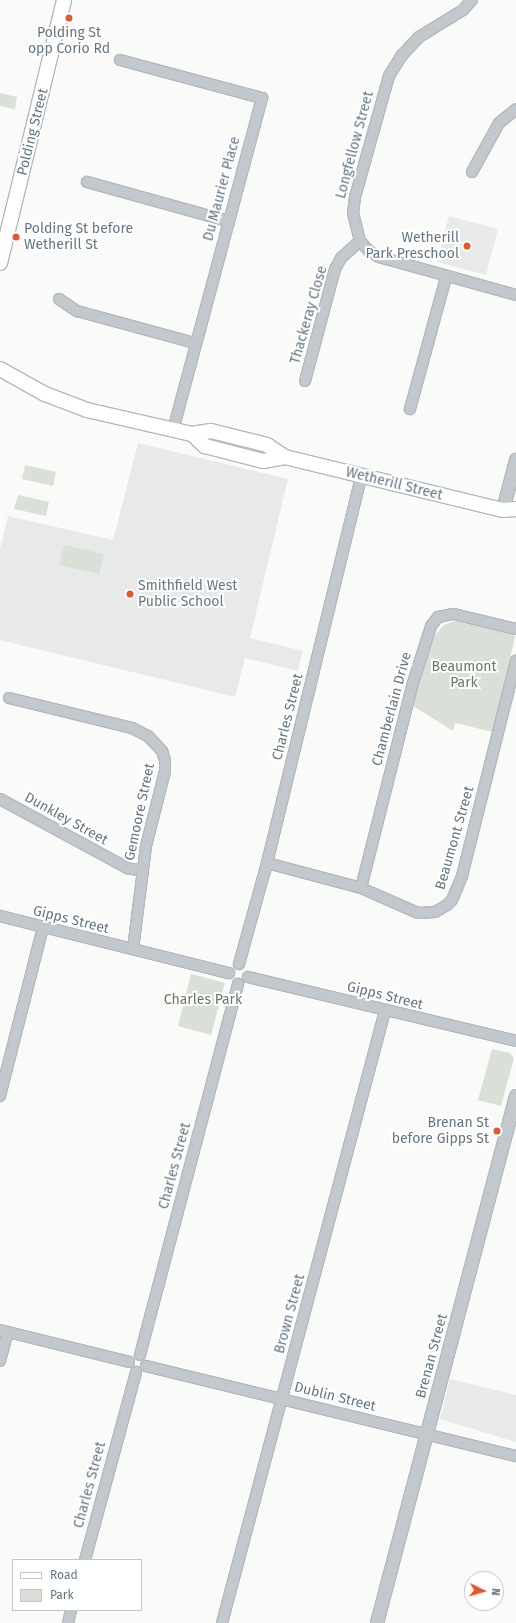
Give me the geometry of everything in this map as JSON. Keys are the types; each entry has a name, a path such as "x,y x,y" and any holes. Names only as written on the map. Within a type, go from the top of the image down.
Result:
{"main road":[{"name":"Polding Street","path":"0,263 64,0"},
{"name":"Wetherill Street","path":"0,369 45,394 67,403 192,434 205,446 263,461 286,457 509,510 516,520"}],"street":[{"name":"Longfellow Street","path":"360,241 353,213 355,197 389,76 402,55 419,36 463,10 472,0"},
{"name":"Du Maurier Place","path":"120,60 262,98 195,343 173,430"},
{"path":"472,172 499,123 516,109"},
{"path":"87,182 228,221"},
{"path":"360,241 368,251 379,258 516,295"},
{"name":"Thackeray Close","path":"305,381 335,269 341,258 360,241"},
{"path":"410,409 446,277"},
{"path":"59,300 77,311 195,343"},
{"path":"509,510 516,460"},
{"name":"Charles Street","path":"239,964 267,863 361,476"},
{"name":"Chamberlain Drive","path":"361,888 412,686 431,626 438,617 454,614 516,629"},
{"name":"Beaumont Street","path":"267,863 361,888 418,912 435,912 452,900 462,876 516,662"},
{"name":"Gemoore Street","path":"8,698 132,728 156,742 165,760 165,771 142,871 133,949"},
{"name":"Dunkley Street","path":"0,799 127,868 142,871"},
{"name":"Gipps Street","path":"0,916 229,973"},
{"path":"0,1096 43,927"},
{"path":"239,964 246,968 248,977 244,982 238,984 232,981 229,973 231,968 239,964"},
{"name":"Gipps Street","path":"248,977 385,1012 516,1041"},
{"name":"Charles Street","path":"140,1355 238,984"},
{"name":"Brown Street","path":"222,1623 385,1012"},
{"name":"Brenan Street","path":"377,1623 516,1096"},
{"path":"0,1361 4,1331 129,1362"},
{"path":"140,1355 145,1358 146,1366 141,1371 136,1372 130,1368 129,1362 133,1356 140,1355"},
{"name":"Dublin Street","path":"146,1366 516,1456"},
{"name":"Charles Street","path":"85,1559 136,1372"},
{"path":"68,1623 71,1611"}],"shaded area":[{"name":"Wetherill Park Preschool","path":"449,216 498,229 486,275 437,262"},
{"name":"Smithfield West Public School","path":"138,443 288,479 250,638 303,651 298,671 245,658 235,697 0,640 0,549 8,516 113,540"},
{"path":"450,1379 516,1395 516,1442 440,1419"}],"green space":[{"path":"0,93 17,97 15,109 0,106"},
{"path":"25,465 56,472 53,486 22,479"},
{"path":"18,495 49,502 46,516 14,509"},
{"path":"64,545 104,554 99,574 59,565"},
{"name":"Beaumont Park","path":"455,621 467,621 513,633 515,637 493,732 455,723 453,731 413,706 429,642 444,625"},
{"name":"Charles Park","path":"191,974 225,983 211,1035 178,1026"},
{"path":"492,1049 510,1053 514,1058 501,1106 478,1100"}],"place":[{"name":"Polding St opp Corio Rd","path":"69,18"},
{"name":"Polding St before Wetherill St","path":"16,237"},
{"name":"Wetherill Park Preschool","path":"467,246"},
{"name":"Smithfield West Public School","path":"130,594"},
{"name":"Brenan St before Gipps St","path":"497,1131"}]}
